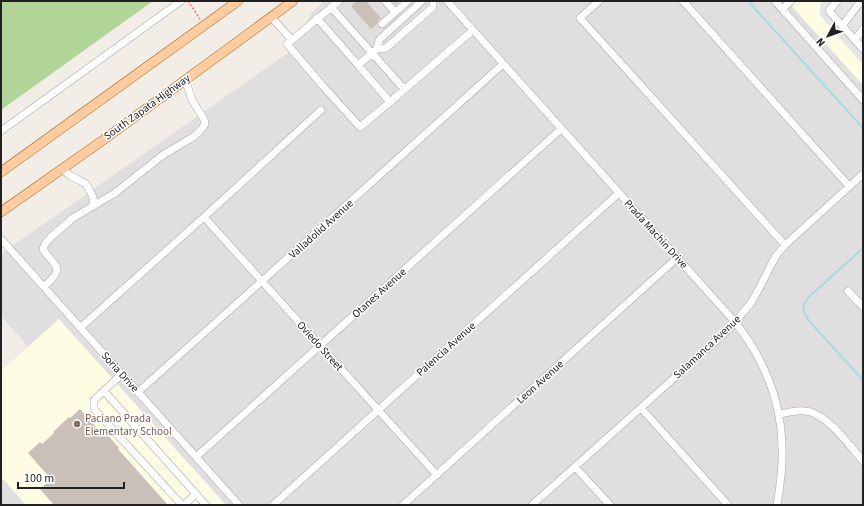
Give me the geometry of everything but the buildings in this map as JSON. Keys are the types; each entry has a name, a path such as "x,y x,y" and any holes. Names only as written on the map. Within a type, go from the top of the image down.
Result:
{"main road":[{"path":"1,172 238,1"},
{"name":"South Zapata Highway","path":"1,212 293,1"}],"street":[{"path":"1,131 181,1"},
{"path":"339,1 287,44 360,127 472,30"},
{"path":"382,24 408,1"},
{"path":"375,51 379,40 422,1"},
{"path":"358,65 375,51 386,48 433,7 433,1"},
{"name":"Prada Machin Drive","path":"447,1 734,322 748,340 760,360 771,385 779,414 782,472 777,505"},
{"path":"599,1 580,18 785,245"},
{"path":"683,1 849,186"},
{"path":"775,1 863,100"},
{"path":"782,10 791,1"},
{"path":"837,1 829,11 863,49"},
{"path":"842,26 861,1"},
{"path":"389,3 395,12"},
{"path":"331,7 375,51 404,89"},
{"path":"271,17 291,40"},
{"path":"317,18 390,102"},
{"path":"855,40 863,29"},
{"name":"Valladolid Avenue","path":"138,392 503,64"},
{"path":"44,287 57,272 55,263 48,257 43,249 51,237 74,218 115,192 163,155 193,137 201,130 204,124 204,119 193,102 185,80"},
{"path":"80,328 321,110"},
{"name":"Otanes Avenue","path":"196,457 561,129"},
{"path":"62,169 86,184 93,197 94,205"},
{"name":"Salamanca Avenue","path":"532,505 728,329 751,303 776,256 785,245 863,174"},
{"name":"Palencia Avenue","path":"273,505 619,193"},
{"name":"Oviedo Street","path":"204,217 437,475"},
{"name":"Soria Drive","path":"1,239 239,505"},
{"name":"Leon Avenue","path":"403,505 677,258"},
{"path":"848,291 863,307"},
{"path":"122,374 94,400 94,409 183,505 196,494"},
{"path":"104,391 206,505"},
{"path":"641,408 728,505"},
{"path":"779,414 805,410 823,418 863,461"},
{"path":"575,466 610,505"}],"path":[{"path":"188,1 204,25"}],"shaded area":[{"path":"324,1 787,1 863,85 863,505 1,505 1,371 28,347 1,316 1,254 289,52 311,14"},
{"path":"787,1 863,1 863,85"},
{"path":"823,1 860,1 863,5 863,65 820,15 820,5"},
{"name":"Paciano Prada Elementary School","path":"59,319 226,505 26,505 1,477 1,371"}],"green space":[{"path":"1,1 153,1 1,110"}],"waterway":[{"path":"748,1 863,128"},
{"path":"863,248 809,297 803,309 809,321 863,380"}],"place":[{"name":"Paciano Prada Elementary School","path":"77,424"}]}
